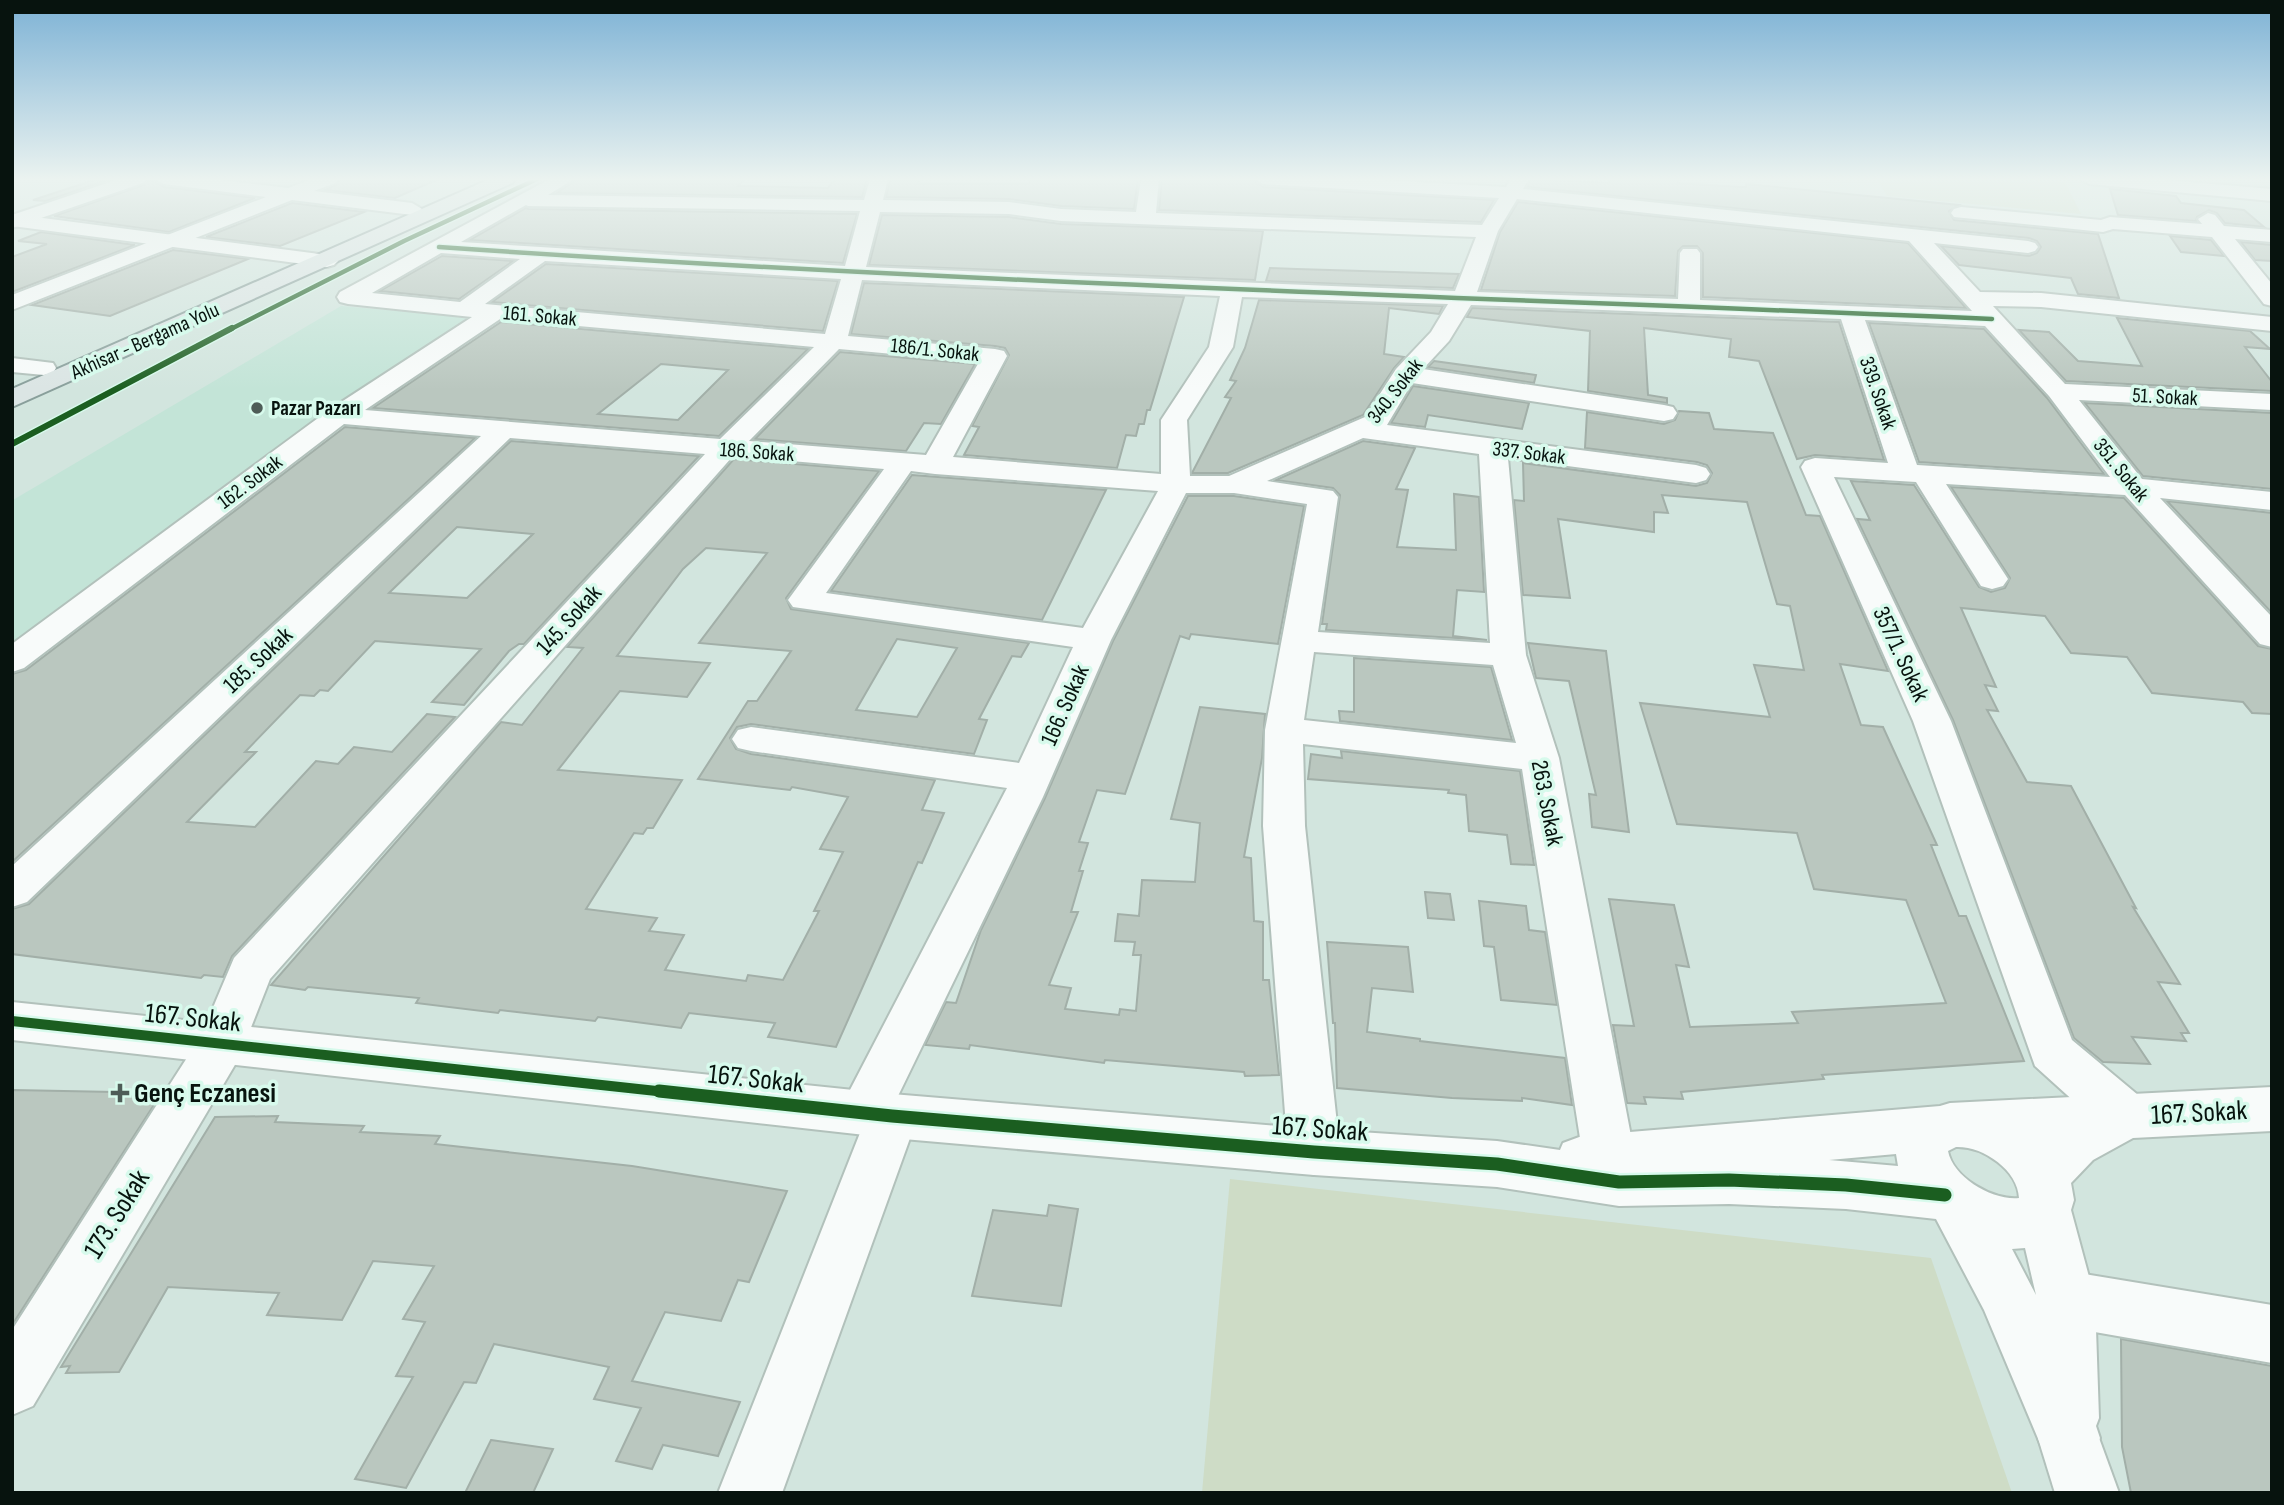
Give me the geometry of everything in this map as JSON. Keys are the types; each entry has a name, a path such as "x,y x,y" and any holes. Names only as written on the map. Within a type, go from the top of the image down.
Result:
{"main road":[{"name":"Akhisar - Bergama Yolu","path":"12,382 320,249"},
{"name":"Akhisar - Bergama Yolu","path":"12,399 353,249"}],"street":[{"path":"12,303 154,249"},
{"path":"245,249 327,261"},
{"name":"161. Sokak","path":"435,249 348,297 835,340"},
{"path":"469,249 854,274 1231,291 1850,312 1983,309 2041,300 2272,324"},
{"path":"464,309 555,249"},
{"name":"145. Sokak","path":"222,1044 250,971 724,450 835,340 860,249"},
{"name":"340. Sokak","path":"1176,484 1233,485 1375,423 1405,374 1441,337 1464,297 1481,249"},
{"name":"351. Sokak","path":"1928,249 2058,391 2133,487 2272,637"},
{"path":"2029,249 2041,300"},
{"path":"2231,249 2272,299"},
{"path":"1689,306 1690,253"},
{"name":"166. Sokak","path":"750,1493 878,1115 1094,640 1176,484 1174,420 1221,347 1231,291"},
{"name":"162. Sokak","path":"12,661 338,416 495,312"},
{"name":"339. Sokak","path":"1850,312 1916,475 1992,579"},
{"name":"186/1. Sokak","path":"835,340 995,356 935,465"},
{"path":"12,365 44,368"},
{"path":"1405,374 1664,413"},
{"name":"51. Sokak","path":"2058,391 2272,402"},
{"name":"186. Sokak","path":"338,416 724,450 1176,484"},
{"name":"185. Sokak","path":"12,891 503,430"},
{"name":"337. Sokak","path":"1362,430 1696,474"},
{"name":"263. Sokak","path":"1493,449 1508,655 1540,758 1609,1157"},
{"path":"903,462 805,600 1094,640"},
{"name":"357/1. Sokak","path":"2126,1116 2052,1052 1932,721 1815,467 2133,487 2272,501"},
{"path":"1233,485 1323,497 1284,730 1284,825 1314,1152"},
{"path":"1300,641 1508,655"},
{"path":"1284,730 1540,758"},
{"path":"751,739 1031,778"},
{"name":"167. Sokak","path":"12,1021 878,1115 1314,1152 1497,1164 1609,1157 1950,1126 2272,1110"},
{"name":"173. Sokak","path":"12,1385 222,1044"},
{"path":"1497,1164 1619,1182 1729,1180 1846,1185 1951,1200 1986,1219 2015,1224 2037,1218 2054,1161 2073,1143 2126,1116"},
{"path":"1950,1126 1989,1131 2010,1143 2028,1157 2044,1195 2066,1299 2078,1465 2006,1293 1951,1200 1935,1184 1924,1161 1925,1141 1950,1126"},
{"path":"2066,1299 2272,1334"}],"shaded area":[{"name":"Pazar Pazarı","path":"341,306 468,317 12,660 13,500"},
{"path":"1230,1179 1931,1258 2012,1493 1202,1493"}],"building":[{"path":"33,249 124,249 12,292 12,257"},
{"path":"620,249 847,249 843,263"},
{"path":"873,249 1260,249 1255,280 869,265"},
{"path":"1494,249 1680,249 1675,296 1481,290"},
{"path":"1700,249 1914,249 1966,308 1703,297 1703,253"},
{"path":"1944,249 2029,256 2040,249 2103,249 2119,298 2078,294 2071,278 1959,265"},
{"path":"2179,249 2219,249 2224,256 2181,252"},
{"path":"2247,249 2272,249 2272,261 2255,260"},
{"path":"173,250 248,259 110,316 32,305"},
{"path":"442,256 513,261 459,299 380,291"},
{"path":"546,264 838,281 823,331 492,302"},
{"path":"1270,268 1459,274 1453,288 1266,281"},
{"path":"864,283 1184,297 1150,410 1147,410 1144,424 1139,424 1136,436 1126,435 1117,468 964,455 979,427 972,426 1009,355 1005,348 851,334"},
{"path":"1259,300 1443,306 1439,314 1389,308 1384,354 1404,357 1363,415 1228,473 1192,473 1231,398 1225,397 1236,381 1230,380 1245,348"},
{"path":"1472,308 1839,322 1884,460 1815,455 1797,459 1759,361 1729,357 1731,339 1644,328 1648,395 1667,398 1667,403 1588,391 1590,331 1467,317"},
{"path":"2117,318 2250,331 2270,349 2245,347 2272,382 2272,391 2066,381 2019,330 2049,332 2078,361 2142,366"},
{"path":"501,322 808,349 719,436 373,408","holes":["661,364 728,370 678,420 598,414"]},
{"path":"1869,323 1984,329 2047,398 2104,474 1919,462"},
{"path":"840,352 975,364 941,424 924,423 906,451 755,439"},
{"path":"1434,361 1536,375 1534,383 1428,367"},
{"path":"1413,386 1529,403 1522,429 1428,415 1425,427 1391,423"},
{"path":"2085,403 2272,413 2272,489 2143,476"},
{"path":"1679,411 1709,413 1714,429 1773,433 1806,515 1820,516 1888,671 1840,664 1861,725 1883,727 1937,845 1931,845 1959,916 1966,916 2024,1061 1822,1075 1824,1079 1681,1092 1683,1099 1644,1097 1646,1104 1627,1103 1613,1025 1634,1026 1609,899 1674,905 1689,967 1676,965 1690,1027 1798,1023 1792,1012 1946,1003 1906,900 1814,889 1797,833 1677,824 1640,703 1770,717 1754,665 1804,670 1790,606 1777,604 1747,502 1662,495 1668,513 1654,512 1654,532 1558,519 1570,598 1523,595 1514,500 1524,501 1523,463 1696,486 1707,483 1712,473 1707,465 1697,462 1585,448 1587,412 1664,424 1675,420"},
{"path":"345,427 475,438 12,862 12,674 26,670"},
{"path":"511,441 699,456 524,644 519,644 509,651 464,705 432,702 481,649 375,641 328,691 320,690 314,696 300,695 245,752 256,752 187,822 255,827 316,761 338,764 354,747 392,752 427,714 455,717 232,956 223,977 204,975 201,978 12,954 12,909 29,904","holes":["457,527 533,534 467,598 389,593"]},
{"path":"1363,441 1415,448 1396,489 1408,490 1397,547 1456,550 1454,494 1479,497 1484,592 1457,590 1453,636 1487,640 1326,630 1327,624 1322,624 1340,495 1333,488 1276,480"},
{"path":"734,459 879,471 786,598 791,609 1029,643 1021,657 1012,656 979,719 987,720 974,754 751,724 737,727 730,738 736,749 751,754 935,780 922,810 944,813 922,863 918,862 836,1047 768,1037 775,1023 689,1013 681,1028 598,1017 595,1021 500,1010 498,1013 416,1003 419,998 271,985 501,722 522,725 583,648 567,647","holes":["706,548 767,553 699,643 791,651 757,701 748,701 698,779 790,790 792,787 848,797 820,849 843,852 814,911 819,911 783,980 748,975 746,981 665,970 684,935 649,931 657,918 586,909 634,833 643,834 647,828 653,828 682,780 558,770 620,691 687,697 710,663 617,656 683,569","897,639 957,648 917,717 856,710"]},
{"path":"912,475 1106,490 1042,620 831,591"},
{"path":"1851,481 1914,485 1979,587 1991,592 2005,588 2010,578 1951,487 2124,498 2258,646 2272,649 2272,714 2252,713 2243,702 2152,693 2127,657 2071,653 2045,616 1961,608 1996,687 1985,685 1998,711 1987,710 2027,782 2071,786 2136,908 2133,907 2180,984 2158,982 2189,1033 2181,1033 2186,1041 2132,1037 2150,1064 2103,1062 2074,1038 1953,720 1857,519 1870,520"},
{"path":"1188,496 1234,496 1304,506 1278,644 1191,634 1189,639 1180,636 1125,794 1097,790 1079,842 1088,843 1071,912 1078,912 1049,985 1071,988 1065,1009 1119,1015 1120,1009 1136,1011 1141,955 1133,955 1135,942 1115,941 1118,914 1139,916 1142,880 1195,882 1200,823 1171,819 1200,707 1265,714 1262,758 1244,857 1251,858 1254,921 1263,922 1263,980 1269,980 1279,1075 1245,1076 1244,1072 1105,1060 1104,1063 970,1045 969,1049 925,1045 946,1002 956,1003 981,930 1045,798 1113,641"},
{"path":"2167,501 2272,513 2272,613"},
{"path":"1528,643 1606,651 1629,832 1592,827 1589,794 1596,795 1569,681 1536,678"},
{"path":"1354,658 1491,667 1512,740 1340,721 1339,711 1354,712"},
{"path":"1341,751 1520,771 1534,865 1511,864 1507,835 1469,831 1466,795 1448,793 1449,790 1308,779 1311,754 1342,758"},
{"path":"1425,892 1450,894 1454,920 1428,918"},
{"path":"1479,901 1526,906 1529,930 1545,932 1557,1005 1501,1000 1494,947 1484,946"},
{"path":"1327,942 1408,947 1413,992 1372,988 1367,1032 1565,1058 1572,1105 1522,1098 1522,1101 1452,1098 1337,1088 1335,1023"},
{"path":"12,1090 114,1092 111,1096 159,1097 12,1325"},
{"path":"278,1116 275,1122 364,1126 360,1132 440,1136 435,1144 632,1166 787,1191 749,1282 738,1280 721,1321 665,1312 632,1381 740,1402 718,1456 663,1445 652,1469 616,1461 641,1408 594,1399 609,1367 494,1344 476,1383 464,1382 406,1488 355,1479 413,1377 396,1376 425,1322 403,1319 434,1266 373,1261 342,1320 267,1315 279,1293 168,1287 119,1372 66,1373 70,1366 61,1367 215,1117"},
{"path":"1049,1205 1078,1209 1061,1306 972,1296 993,1210 1047,1216"},
{"path":"2121,1339 2272,1366 2272,1493 2131,1493 2122,1447"},
{"path":"491,1440 553,1449 533,1493 465,1493"}],"cycle path":[{"path":"12,444 387,249"},
{"path":"470,249 633,261 1021,281 1992,319"},
{"path":"12,1021 892,1116 1314,1152 1497,1164 1619,1182 1729,1180 1846,1185 1945,1195"}],"place":[{"name":"Pazar Pazarı","path":"257,408"},
{"name":"Genç Eczanesi","path":"120,1093"}]}
